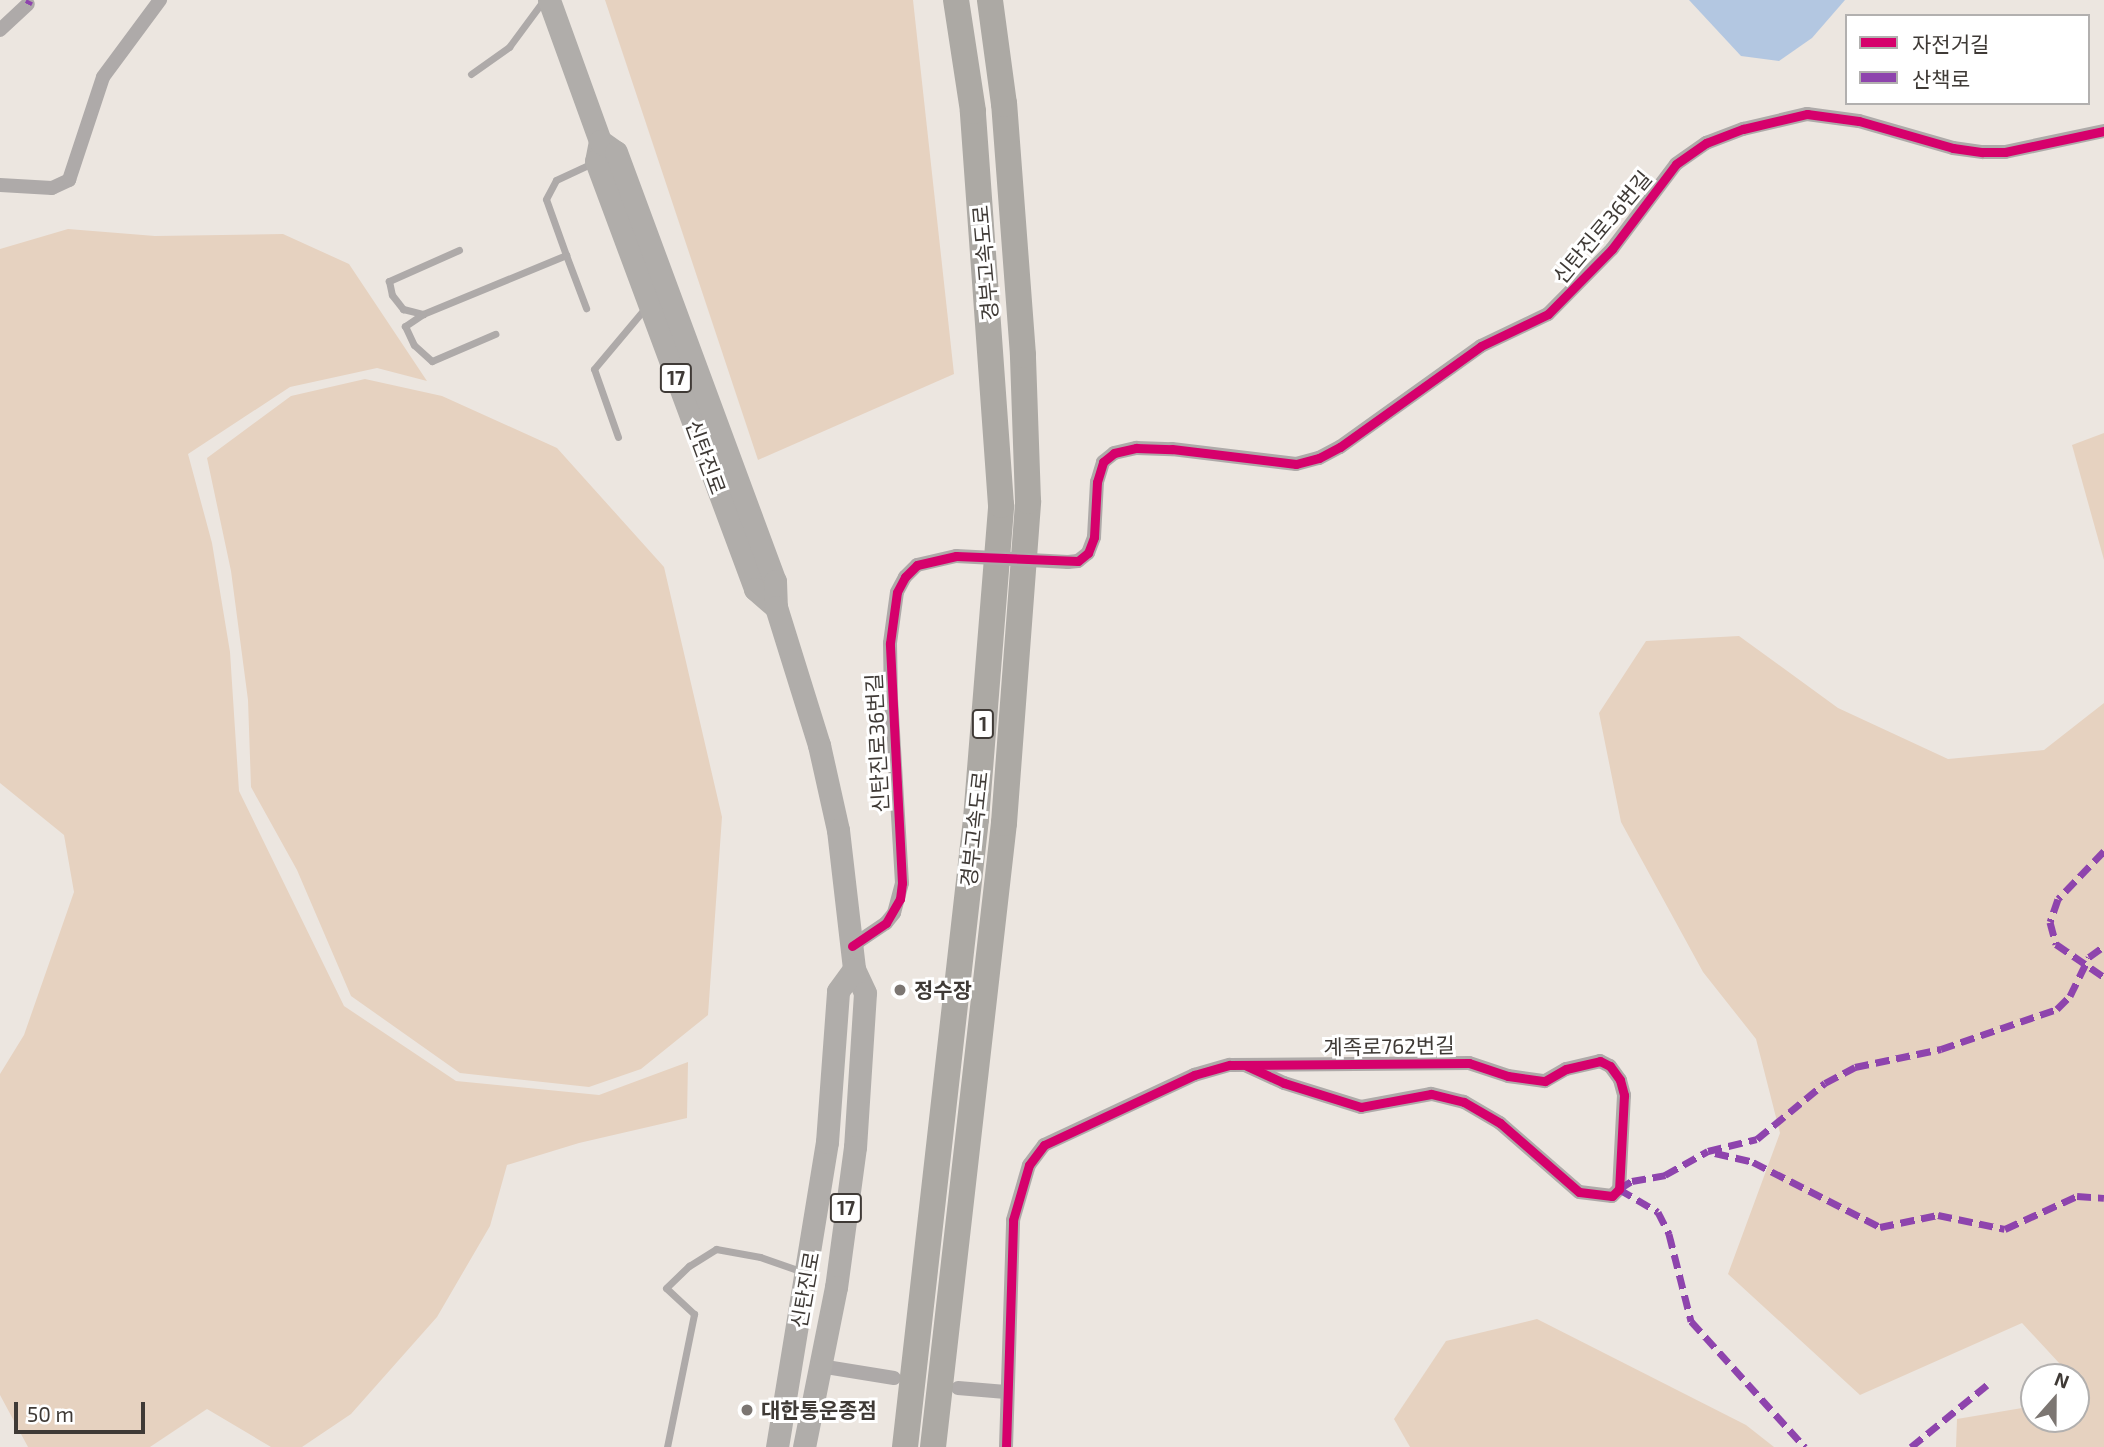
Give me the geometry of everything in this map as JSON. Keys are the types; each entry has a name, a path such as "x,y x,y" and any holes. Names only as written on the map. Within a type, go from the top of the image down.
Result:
{"highway":[{"name":"경부고속도로","path":"905,1447 976,819 1001,505 973,111 956,0"},
{"name":"경부고속도로","path":"933,1447 1004,823 1028,501 1023,355 1004,104 990,0"}],"main road":[{"name":"신탄진로","path":"546,0 649,304 755,589 776,607"},
{"name":"신탄진로","path":"598,151 616,152 775,581 776,607 819,745 838,830 854,969 865,993 855,1147 836,1287 804,1447"},
{"name":"신탄진로","path":"777,1447 808,1273 827,1142 838,992 854,969"}],"street":[{"path":"0,185 52,188 69,180 103,77 160,0"},
{"path":"0,30 28,4"},
{"name":"신탄진로36번길","path":"852,946 886,923 894,913 902,883 890,677 891,621 897,592 905,576 917,565 956,556 1078,561 1088,553 1094,537 1097,482 1104,462 1115,453 1136,448 1172,449 1296,464 1320,458 1340,447 1481,346 1548,314 1576,290 1612,249 1676,164 1706,143 1743,129 1807,114 1860,121 1953,148 1983,152 2005,152 2104,131"},
{"name":"계족로762번길","path":"1006,1447 1013,1220 1029,1165 1044,1145 1194,1075 1230,1065 1469,1063 1508,1076 1545,1081 1566,1069 1600,1061 1610,1066 1620,1080 1624,1095 1619,1189 1612,1196 1579,1192 1500,1123 1464,1102 1431,1094 1361,1107 1284,1083 1247,1066"},
{"path":"820,1366 894,1378"},
{"path":"958,1388 1006,1392"}],"lane":[{"path":"471,74 509,47 546,0"},
{"path":"586,308 546,199 556,180 598,151"},
{"path":"423,314 403,309 392,295 389,281 459,250"},
{"path":"495,334 432,360 414,345 405,326 423,314 566,255"},
{"path":"618,437 594,369 649,304"},
{"path":"667,1447 694,1314 666,1288 689,1266 716,1249 760,1257 808,1273"}],"shaded area":[{"path":"605,0 913,0 954,374 758,460"},
{"path":"68,229 155,236 283,234 349,264 427,381 377,368 290,387 188,454 212,543 230,652 239,791 344,1006 456,1081 599,1095 688,1062 687,1118 579,1143 507,1165 490,1226 437,1317 351,1414 302,1447 271,1447 207,1409 150,1447 28,1447 0,1395 0,1074 24,1035 74,892 64,835 0,783 0,249"},
{"path":"365,379 442,396 557,448 664,567 722,817 708,1015 641,1069 589,1087 460,1073 351,996 297,870 251,787 248,700 231,571 207,458 291,396"},
{"path":"2104,433 2104,560 2072,445"},
{"path":"1739,636 1838,708 1948,759 2044,750 2104,703 2104,1447 1956,1447 1957,1419 2020,1408 2020,1433 2090,1433 2090,1363 2059,1363 2022,1323 1860,1395 1728,1274 1780,1133 1756,1039 1703,972 1621,822 1599,713 1646,641"},
{"path":"1537,1319 1746,1425 1774,1447 1410,1447 1394,1419 1446,1341"}],"water":[{"path":"1689,0 1845,0 1812,38 1779,61 1741,56"}],"marked path":[{"path":"28,4 30,0"},
{"path":"2104,851 2058,899 2050,922 2056,944 2104,977"},
{"path":"1619,1189 1632,1181 1665,1175 1708,1151 1757,1139 1825,1083 1855,1067 1941,1049 2057,1009 2070,996 2089,957 2104,946"},
{"path":"1715,1153 1753,1162 1880,1227 1938,1215 2005,1229 2077,1196 2104,1198"},
{"path":"1619,1189 1658,1212 1669,1234 1691,1321 1805,1447"},
{"path":"1911,1447 1987,1385"}],"cycle path":[{"path":"852,946 886,923 900,899 902,883 890,643 897,592 905,577 917,565 956,556 1078,561 1088,553 1094,537 1097,482 1103,462 1114,453 1136,448 1172,449 1296,464 1319,458 1340,447 1481,346 1548,314 1612,249 1676,164 1706,143 1743,129 1807,114 1859,121 1953,148 1983,152 2005,152 2104,131"},
{"path":"1006,1447 1013,1220 1029,1165 1044,1145 1194,1075 1230,1065 1469,1063 1508,1076 1545,1081 1566,1069 1600,1061 1610,1066 1620,1080 1624,1095 1619,1189 1612,1196 1579,1192 1500,1123 1464,1102 1431,1094 1361,1107 1284,1083 1247,1066"}],"place":[{"name":"정수장","path":"900,990"},
{"name":"대한통운종점","path":"747,1410"}]}
